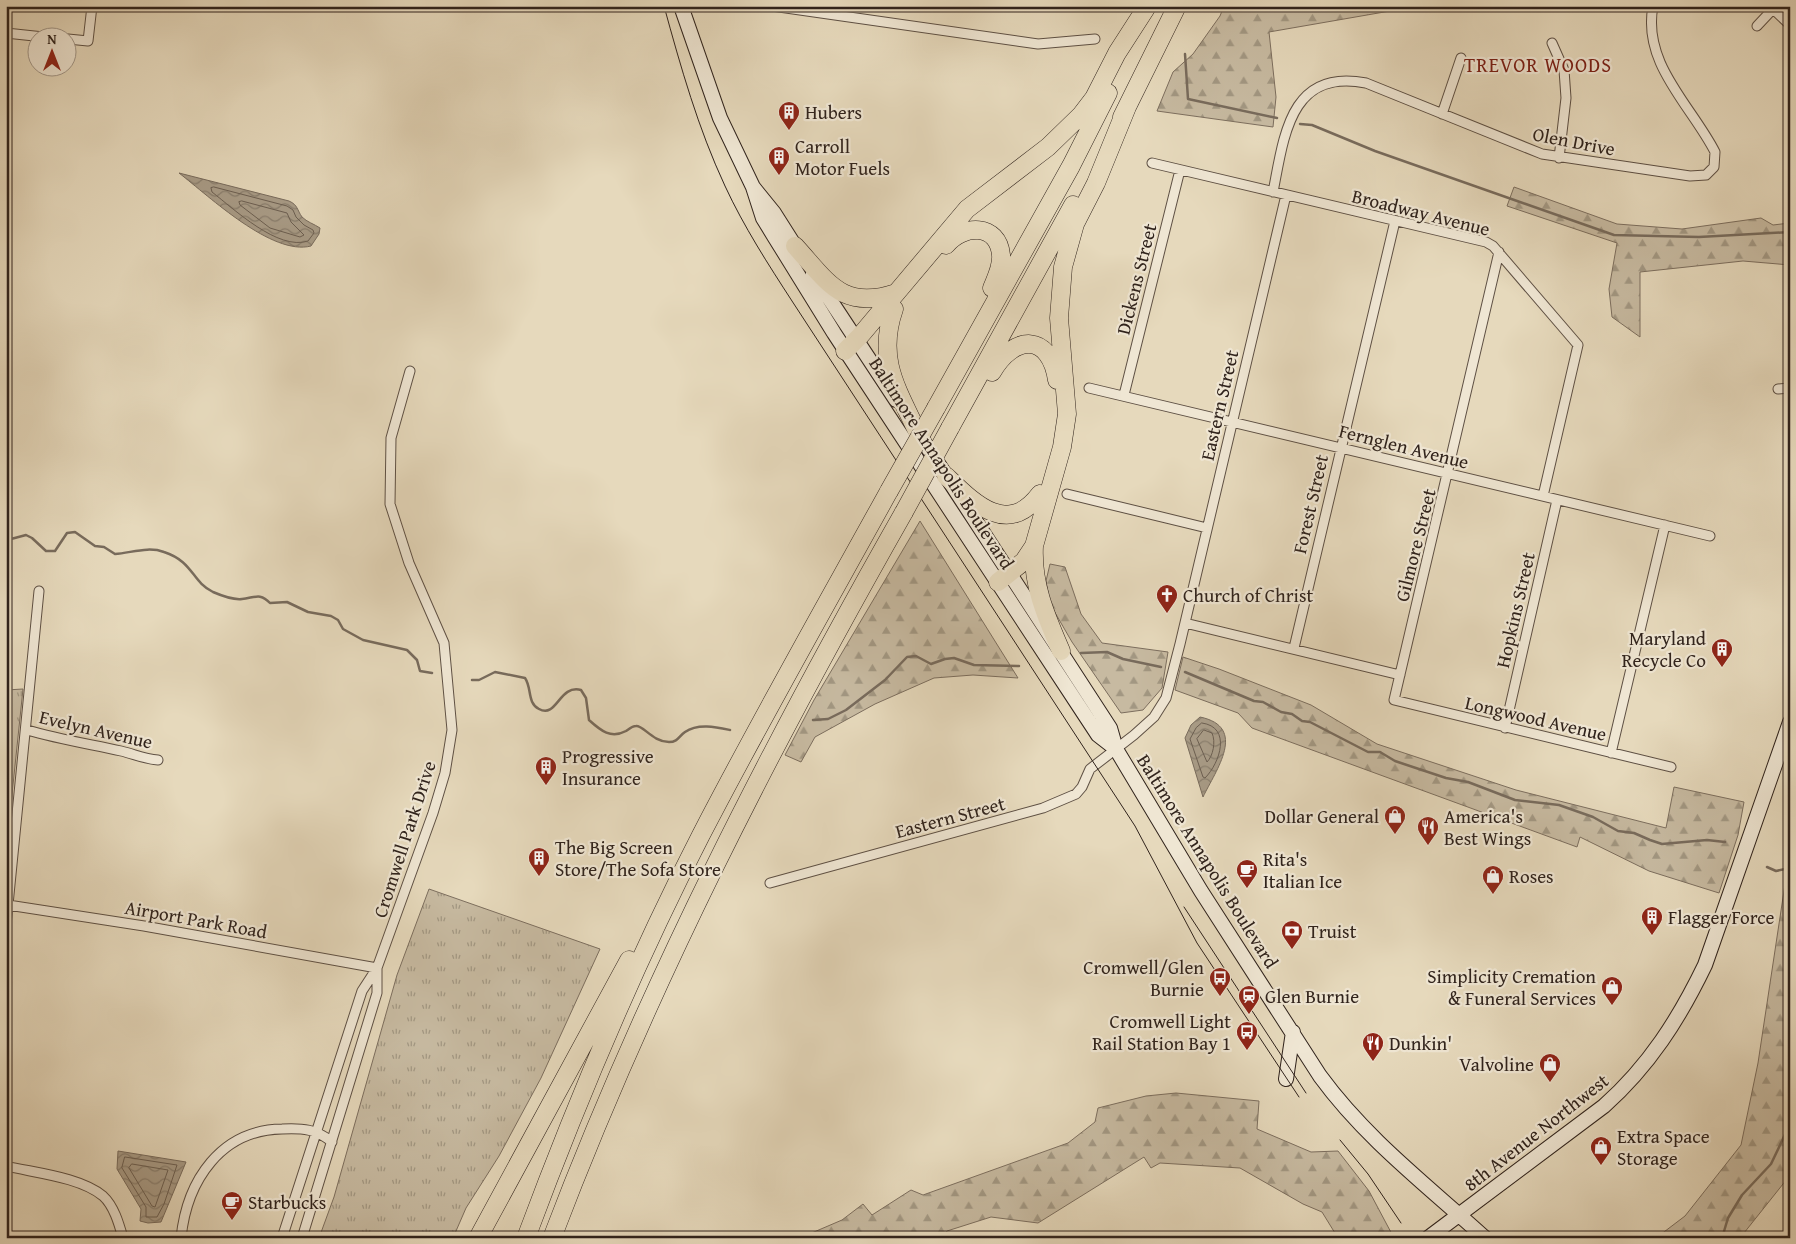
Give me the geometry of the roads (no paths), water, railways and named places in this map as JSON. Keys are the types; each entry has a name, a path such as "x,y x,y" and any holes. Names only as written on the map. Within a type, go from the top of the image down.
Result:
{"highway":[{"path":"552,1238 625,1058 738,817 1127,107 1177,6"},
{"path":"917,431 894,382 887,357 887,334 895,301 967,209 1048,147 1081,115 1094,98 1117,54 1146,7"},
{"path":"478,1238 625,968 655,908 700,836 1084,140 1146,7"},
{"path":"1061,651 1038,593 1034,569 1034,546 1062,447 1066,422 1066,384 1059,318 1060,288 1064,261 1075,224 1096,183 1127,107"},
{"path":"852,348 945,246 959,233 979,230 987,233 996,241 1001,255 999,271 977,316 951,379"},
{"path":"795,246 827,281 846,295 895,301"},
{"path":"950,428 981,390 1004,353 1022,344 1033,345 1043,350 1054,367 1059,406 1055,439 1027,541 1018,556 1001,574"},
{"path":"946,476 978,506 996,514 1009,514 1021,510 1040,494"},
{"path":"1001,574 1024,561 1034,546"},
{"path":"526,1238 575,1112 613,1024 700,836"},
{"path":"564,1238 625,1058"}],"main road":[{"name":"Baltimore Annapolis Boulevard","path":"681,6 720,118 753,187 763,218 852,348 1001,574 1061,651 1110,728 1116,749 1201,891 1292,1032 1338,1101 1430,1191 1485,1238"},
{"name":"Baltimore Annapolis Boulevard","path":"753,187 774,213 795,246 852,348 917,431 946,476 1001,574 1098,735 1116,749"},
{"name":"8th Avenue Northwest","path":"1428,1238 1604,1106 1628,1084 1667,1036 1706,965 1790,722"},
{"path":"1286,1079 1292,1032"}],"street":[{"path":"78,40 88,41 92,6"},
{"path":"772,6 848,11 1038,44 1095,39"},
{"name":"Olen Drive","path":"1273,192 1292,114 1299,101 1319,86 1345,80 1366,82 1533,151 1559,158 1696,177 1706,175 1714,167 1716,157 1712,146 1657,58 1651,32 1653,6"},
{"path":"1757,26 1771,8 1790,25"},
{"path":"6,33 28,35"},
{"path":"1552,43 1564,70 1566,98 1559,158"},
{"path":"1442,114 1461,58"},
{"name":"Broadway Avenue","path":"1152,163 1486,242 1499,252 1578,345 1543,496"},
{"name":"Dickens Street","path":"1124,395 1180,170"},
{"name":"Eastern Street","path":"770,883 1054,804 1076,794 1082,787 1090,769 1154,717 1164,703 1185,623 1231,421 1286,195"},
{"name":"Forest Street","path":"1294,648 1340,446 1395,221"},
{"name":"Gilmore Street","path":"1394,700 1449,474 1499,252"},
{"name":"Cromwell Park Drive","path":"282,1238 318,1132 362,991 377,968 433,813 445,773 452,730 444,643 409,563 390,504 391,438 410,371"},
{"name":"Fernglen Avenue","path":"1089,388 1340,446 1710,536"},
{"path":"1778,389 1790,388"},
{"path":"1067,494 1207,528"},
{"name":"Hopkins Street","path":"1504,728 1557,500"},
{"path":"1611,753 1665,525"},
{"path":"6,925 40,591"},
{"path":"1185,623 1400,675"},
{"name":"Longwood Avenue","path":"1394,700 1671,768"},
{"name":"Evelyn Avenue","path":"27,730 68,742 123,752 143,759 158,760"},
{"name":"Airport Park Road","path":"8,905 144,926 377,968"},
{"name":"Cromwell Park Drive","path":"302,1238 377,993 377,968"},
{"path":"181,1238 182,1222 190,1198 206,1168 222,1150 237,1138 253,1132 285,1129 318,1132 332,1142"},
{"path":"6,1166 74,1182 94,1190 104,1197 111,1208 122,1238"}],"water":[{"path":"179,173 289,201 296,206 304,219 320,228 319,234 311,246 295,247 278,242 260,234 242,222"},
{"path":"1200,717 1214,722 1223,730 1225,740 1224,751 1215,775 1203,797 1185,738 1191,725"},
{"path":"118,1151 186,1162 161,1222 148,1223 140,1221 141,1209 117,1169"}],"waterway":[{"path":"1185,54 1188,99 1277,118"},
{"path":"1300,124 1312,125 1375,151 1614,235 1699,237 1790,232"},
{"path":"6,547 11,539 26,535 46,551 55,551 67,533 75,532 95,546 104,547 115,554 158,550 181,561 200,583 213,592 235,599 260,597 270,603 287,602 308,612 331,616 338,620 343,629 363,640 407,650 417,660 420,671 432,673"},
{"path":"1081,653 1107,652 1123,659 1161,667"},
{"path":"813,720 828,719 846,710 885,680 907,657 916,656 931,664 954,658 974,665 1019,666"},
{"path":"472,680 479,680 495,672 525,678 533,703 539,709 545,711 554,706 568,692 581,690 586,698 589,720 606,733 611,734 621,733 632,727 639,726 653,737 669,742 678,739 685,732 696,727 707,726 730,730"},
{"path":"1185,672 1254,701 1263,702 1281,712 1292,714 1302,721 1310,722 1368,752 1380,752 1395,761 1446,778 1468,782 1515,800 1559,805 1593,817 1618,831 1634,833 1662,844 1707,840 1725,842"},
{"path":"1767,867 1776,871 1790,868"},
{"path":"1722,1238 1728,1218 1742,1195 1771,1164 1790,1124"}],"tram line":[{"path":"664,6 706,142 732,201 748,231 1135,826 1197,943 1299,1097"},
{"path":"1184,907 1306,1093"},
{"path":"1340,1140 1368,1174 1401,1223"}],"place":[{"name":"Hubers","path":"789,131"},
{"name":"Carroll Motor Fuels","path":"779,176"},
{"name":"Church of Christ","path":"1167,614"},
{"name":"Maryland Recycle Co","path":"1722,668"},
{"name":"Progressive Insurance","path":"546,786"},
{"name":"Dollar General","path":"1395,835"},
{"name":"America's Best Wings","path":"1428,846"},
{"name":"The Big Screen Store/The Sofa Store","path":"539,877"},
{"name":"Rita's Italian Ice","path":"1247,889"},
{"name":"Roses","path":"1493,895"},
{"name":"Flagger Force","path":"1652,936"},
{"name":"Truist","path":"1292,950"},
{"name":"Cromwell/Glen Burnie","path":"1220,997"},
{"name":"Simplicity Cremation & Funeral Services","path":"1612,1006"},
{"name":"Glen Burnie","path":"1249,1015"},
{"name":"Cromwell Light Rail Station Bay 1","path":"1247,1051"},
{"name":"Dunkin'","path":"1373,1062"},
{"name":"Valvoline","path":"1550,1083"},
{"name":"Extra Space Storage","path":"1601,1166"},
{"name":"Starbucks","path":"232,1221"}],"district":[{"name":"TREVOR WOODS","path":"1538,64"}]}
